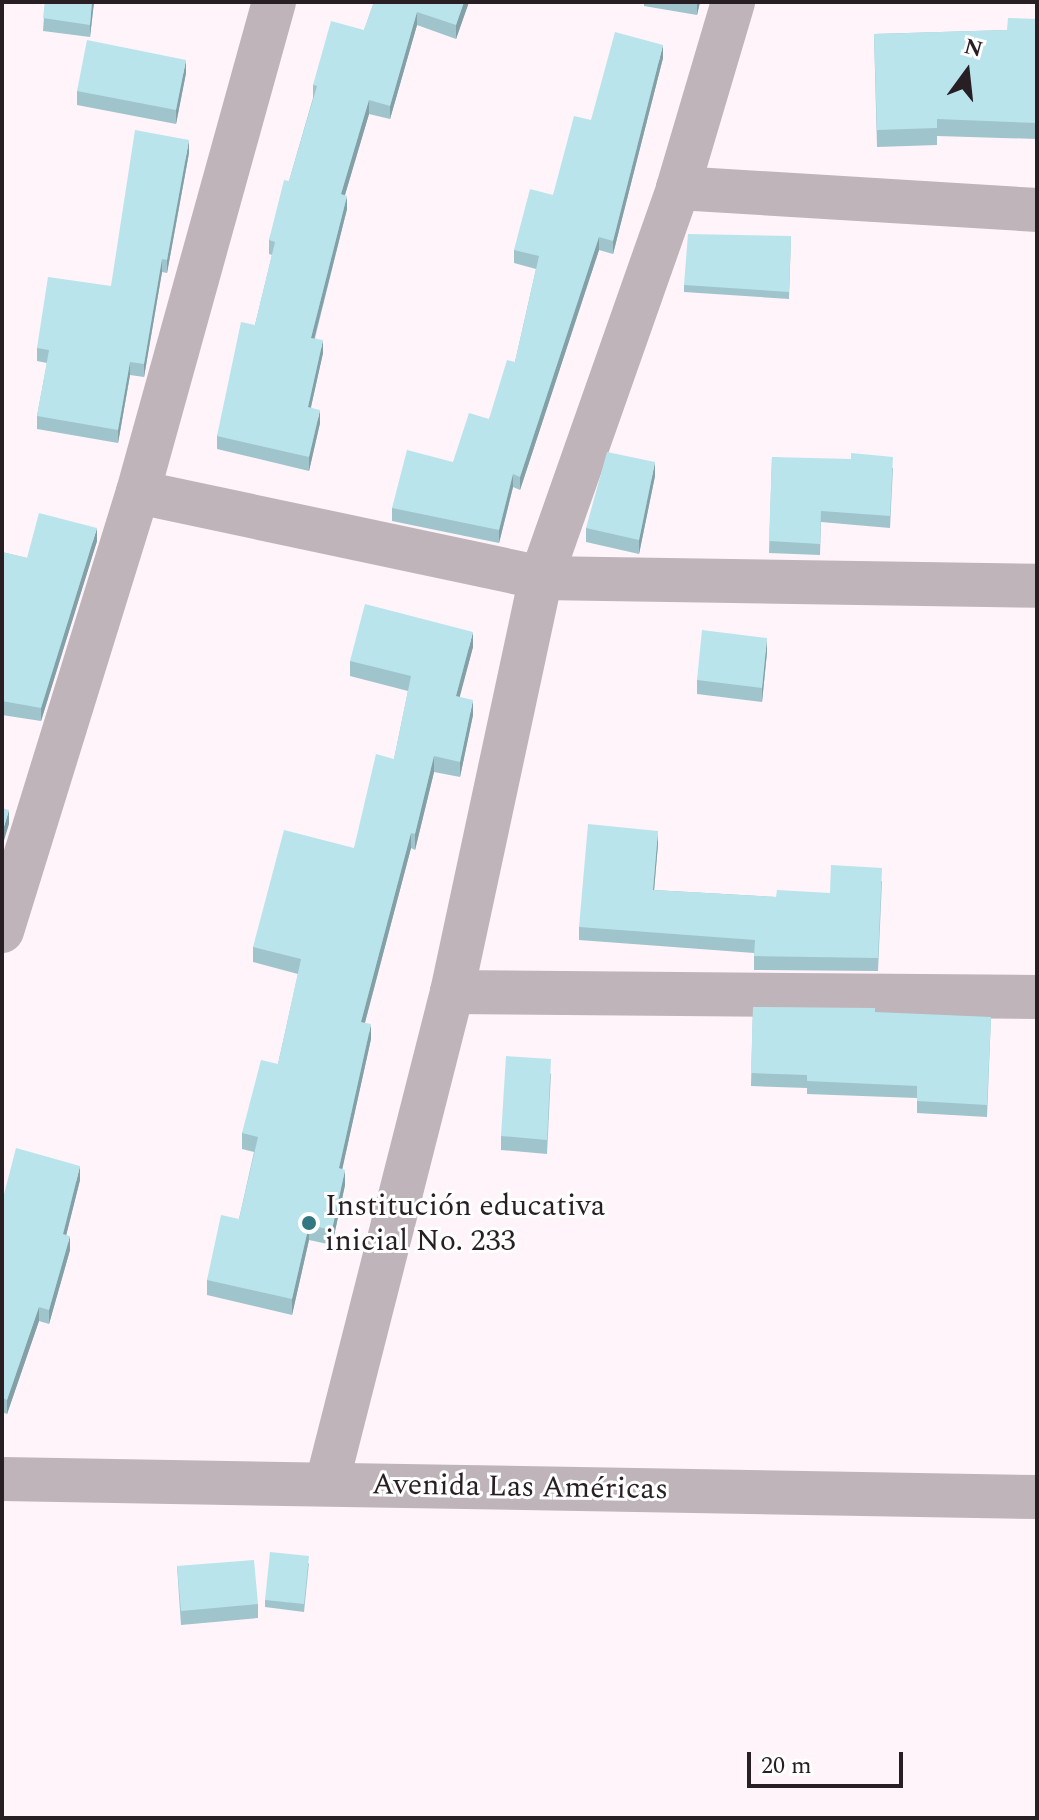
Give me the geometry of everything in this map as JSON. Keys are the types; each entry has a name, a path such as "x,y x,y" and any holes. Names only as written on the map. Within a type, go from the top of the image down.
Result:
{"street":[{"path":"2,931 138,492 274,2"},
{"path":"327,1483 452,992 541,578 678,188 733,2"},
{"path":"678,188 1037,210"},
{"path":"138,492 541,578 1037,586"},
{"path":"452,992 1037,997"},
{"name":"Avenida Las Américas","path":"2,1479 1037,1497"}],"building":[{"path":"45,2 92,2 90,25 43,18"},
{"path":"374,2 464,2 456,25 417,12 390,106 369,100 341,194 347,196 311,338 323,340 308,407 320,410 309,457 217,436 241,322 255,325 275,242 269,240 284,180 289,181 317,86 313,85 331,21 364,30"},
{"path":"1008,18 1037,19 1037,123 937,119 937,128 877,130 874,34 1007,30"},
{"path":"615,32 663,45 613,241 599,237 520,477 513,474 499,530 392,508 407,450 453,462 469,413 489,419 507,360 515,362 539,256 514,250 530,189 553,195 574,116 591,120"},
{"path":"87,40 186,60 176,110 77,91"},
{"path":"135,130 189,140 167,260 162,259 144,364 130,362 118,430 37,416 49,350 37,348 48,277 111,286"},
{"path":"688,234 791,236 789,292 684,285"},
{"path":"607,452 655,462 639,540 586,528"},
{"path":"851,453 893,457 890,516 821,511 820,544 769,541 772,457 851,459"},
{"path":"39,513 97,528 41,708 2,701 2,552 27,558"},
{"path":"365,604 473,632 456,696 473,700 460,762 434,756 361,1022 371,1024 339,1168 345,1170 332,1230 309,1225 292,1299 207,1280 221,1215 239,1219 258,1137 242,1133 261,1060 278,1064 301,959 253,947 284,830 354,848 376,754 394,759 411,676 350,661"},
{"path":"702,630 767,638 762,688 697,680"},
{"path":"2,808 9,810 2,833"},
{"path":"588,824 658,831 653,890 776,897 777,890 830,893 831,865 882,868 878,958 754,956 755,940 579,927"},
{"path":"753,1007 875,1008 875,1012 991,1017 987,1105 917,1101 917,1086 807,1081 807,1075 751,1073"},
{"path":"506,1056 551,1059 547,1140 501,1136"},
{"path":"16,1148 80,1166 63,1234 70,1236 49,1310 39,1307 7,1400 2,1398 2,1202"},
{"path":"270,1552 309,1556 304,1604 265,1600"},
{"path":"254,1560 258,1604 181,1611 177,1566"}],"place":[{"name":"Institución educativa inicial No. 233","path":"309,1223"}]}
